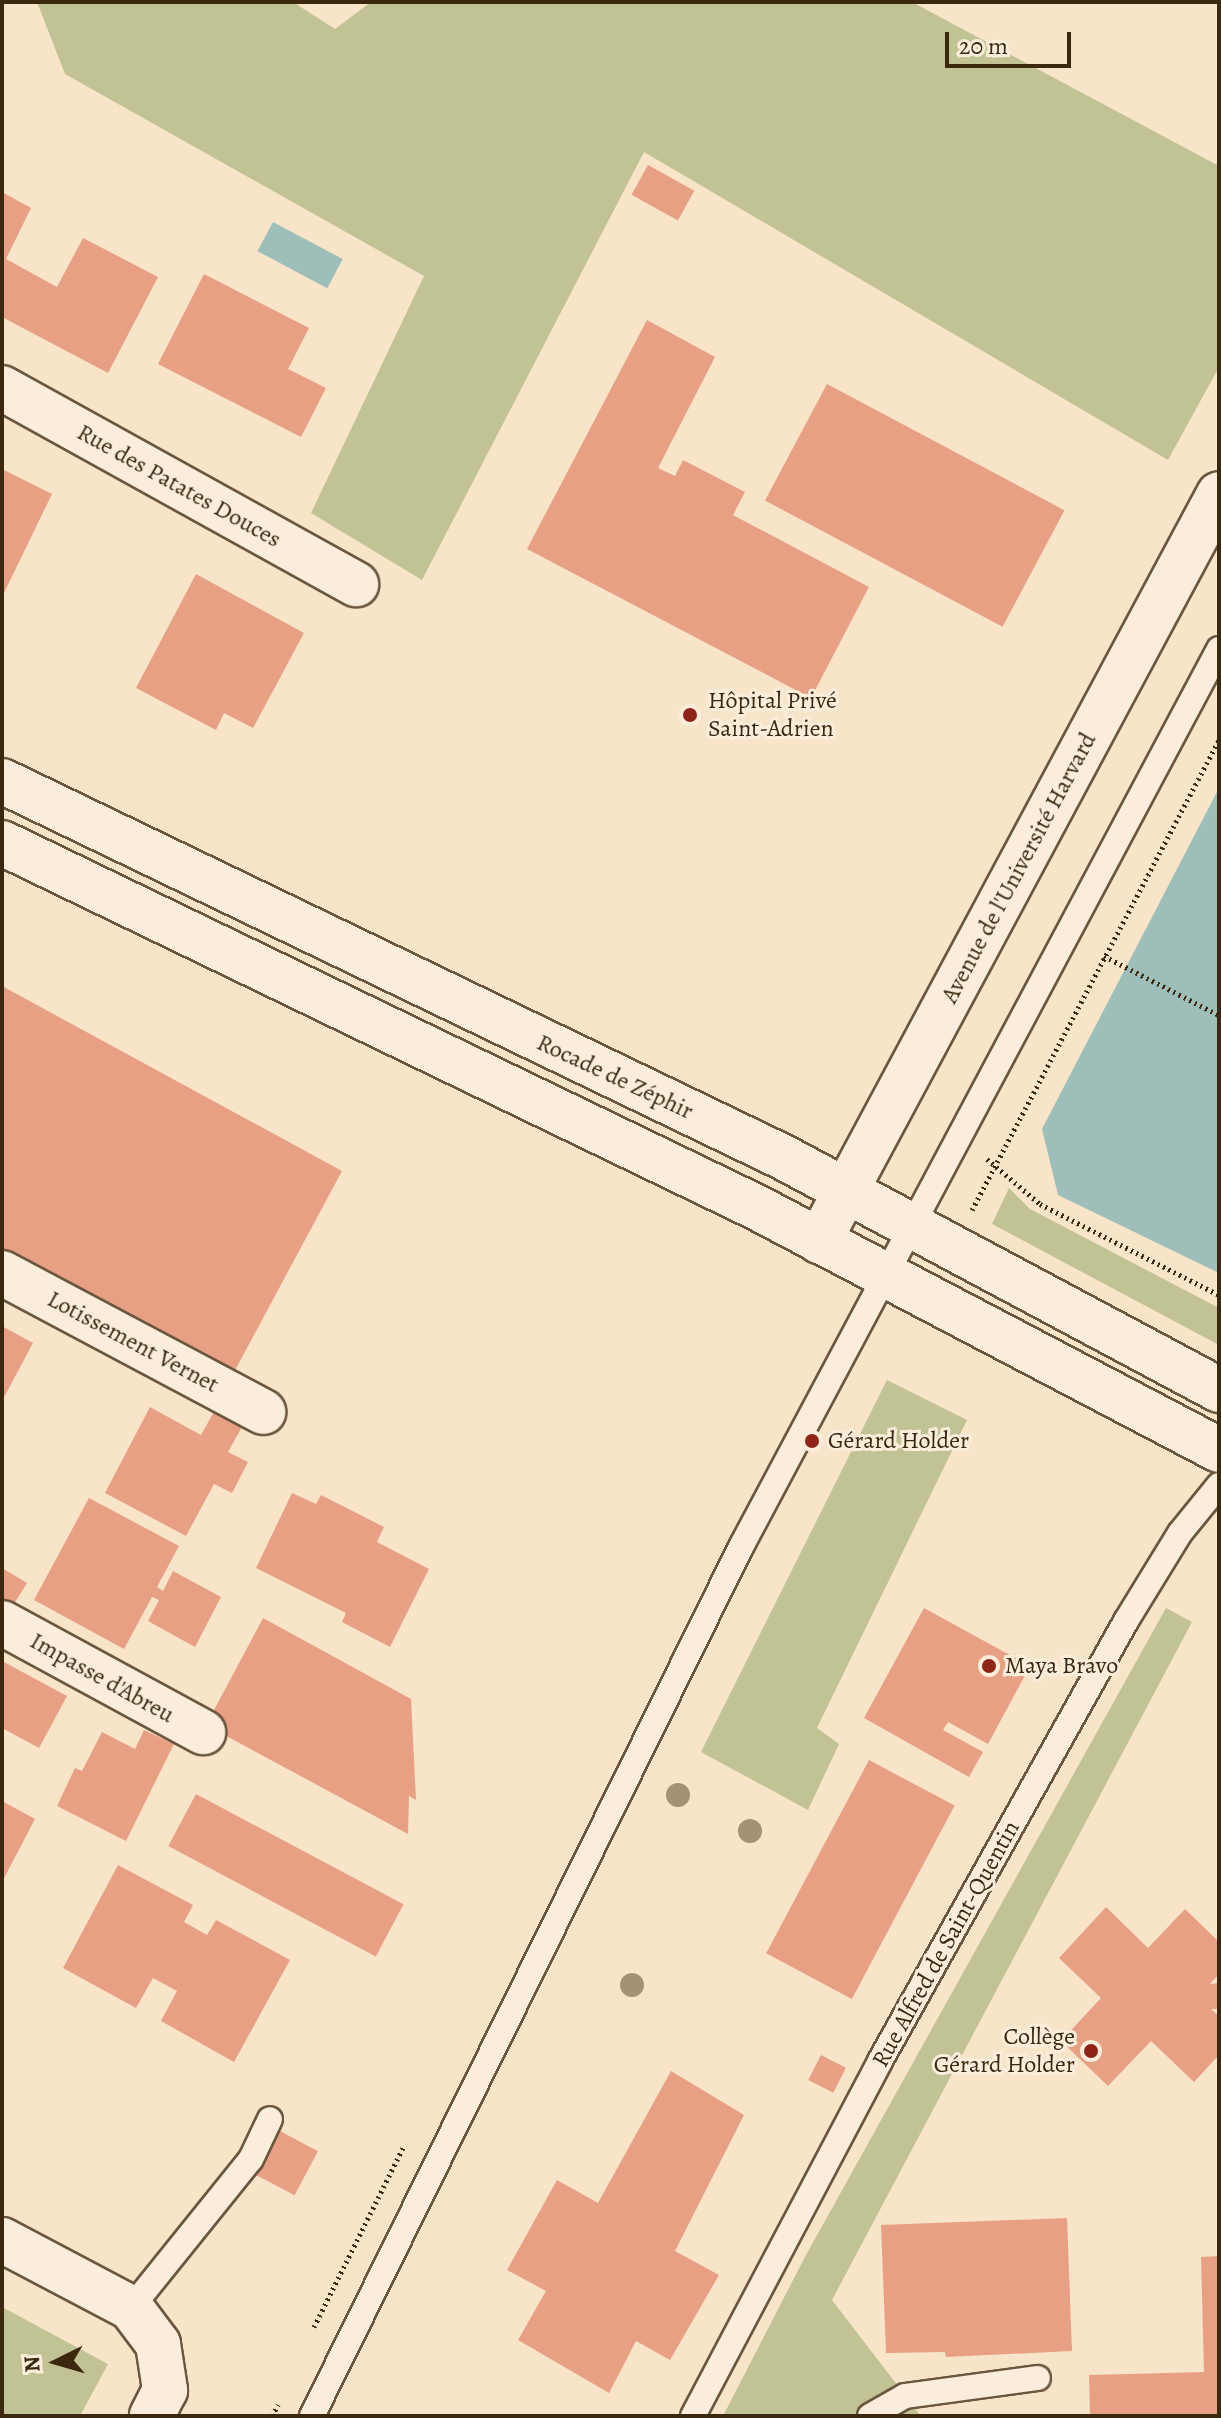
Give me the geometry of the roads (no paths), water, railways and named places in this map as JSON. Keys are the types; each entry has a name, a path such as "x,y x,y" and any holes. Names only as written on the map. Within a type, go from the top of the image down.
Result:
{"main road":[{"name":"Rue des Patates Douces","path":"2,388 356,584"},
{"name":"Avenue de l'Université Harvard","path":"819,1241 1219,494"},
{"name":"Rocade de Zéphir","path":"2,781 846,1190 1219,1390"},
{"path":"2,843 885,1273 1219,1450"},
{"name":"Lotissement Vernet","path":"2,1273 263,1412"},
{"name":"Impasse d'Abreu","path":"2,1623 203,1732"},
{"path":"2,2240 131,2308 158,2344 165,2390 152,2416"}],"lane":[{"path":"312,2416 742,1545 1219,649"},
{"name":"Rue Alfred de Saint-Quentin","path":"693,2416 880,2061 1126,1621 1180,1533 1219,1485"},
{"path":"131,2308 251,2159 270,2119"},
{"path":"870,2416 905,2396 1038,2378"}],"water":[{"path":"273,222 343,259 327,288 258,251"},
{"path":"1219,788 1219,1273 1058,1195 1042,1129"}],"place":[{"name":"Hôpital Privé Saint-Adrien","path":"690,715"},
{"name":"Gérard Holder","path":"812,1441"},
{"name":"Maya Bravo","path":"989,1666"},
{"name":"Collège Gérard Holder","path":"1091,2051"}]}
